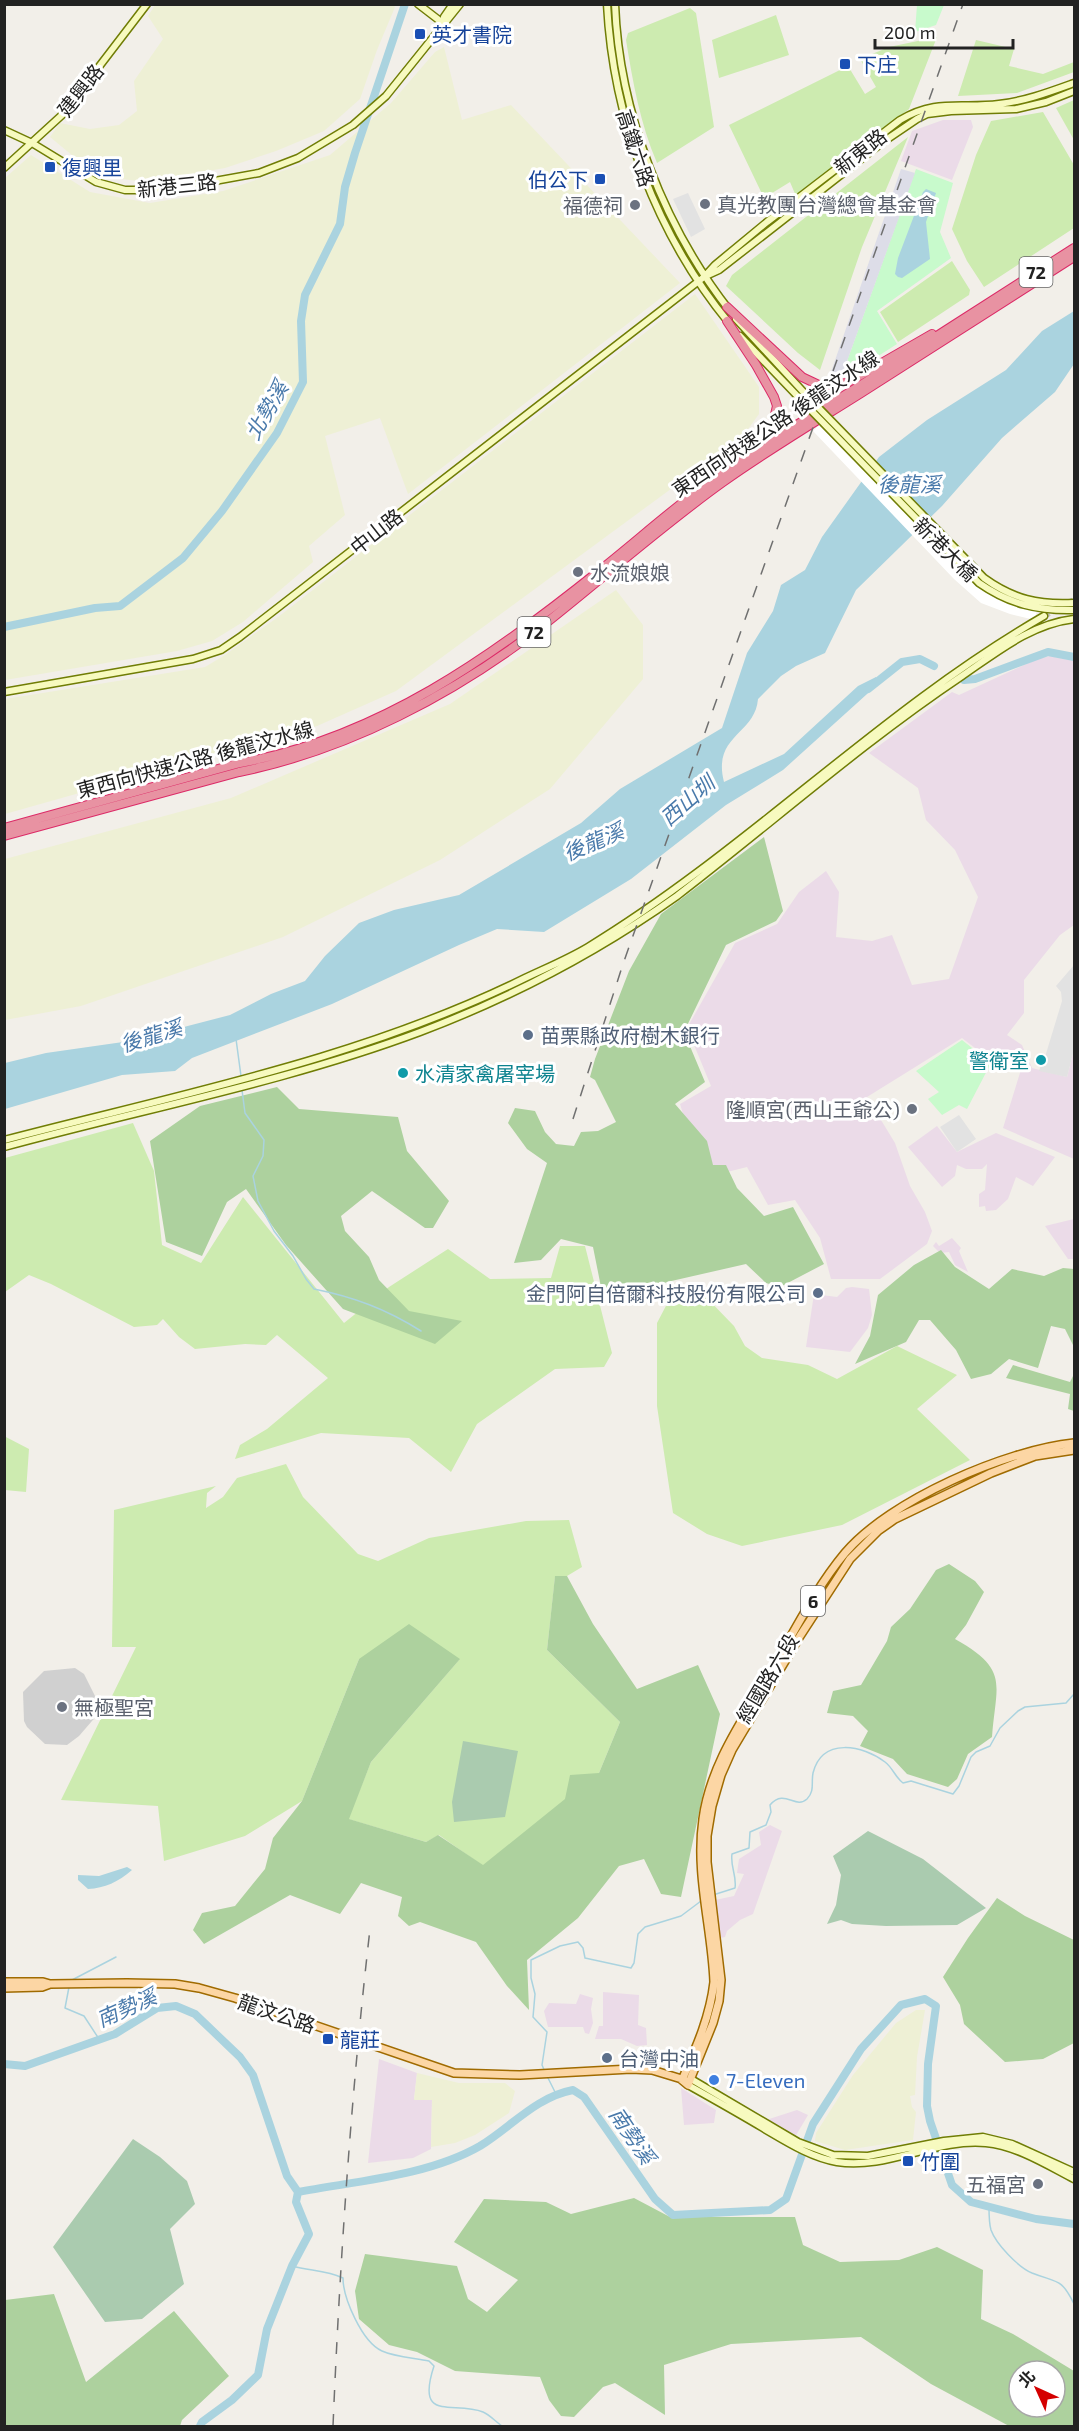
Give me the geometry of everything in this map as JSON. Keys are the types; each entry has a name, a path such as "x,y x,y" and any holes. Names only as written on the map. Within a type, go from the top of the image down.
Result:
{"highway":[{"name":"東西向快速公路 後龍汶水線","path":"4,836 239,772 272,766 326,748 399,716 455,685 532,634 683,512 748,465 1074,248"},
{"name":"東西向快速公路 後龍汶水線","path":"4,828 240,763 275,757 325,740 396,709 449,681 491,655 583,585 679,506 739,462 984,306 999,300 1074,257"},
{"path":"727,307 802,377 821,386 847,383 880,362 984,306"},
{"path":"727,321 756,365 777,406 773,423 739,462"}],"main road":[{"name":"經國路六段","path":"708,1900 703,1890 701,1851 707,1797 716,1772 726,1747 844,1554 863,1533 889,1514 920,1497 1010,1456 1074,1443"},
{"name":"經國路六段","path":"708,1900 710,1886 707,1836 712,1806 721,1775 737,1742 800,1636 850,1559 878,1531 912,1510 991,1473 1052,1449 1074,1450"},
{"name":"6","path":"687,2081 719,2001 720,1961 708,1900"},
{"name":"龍汶公路","path":"8,1985 43,1982 50,1984 175,1984 199,1988 454,2073 543,2074 631,2069 652,2070 687,2081"}],"street":[{"name":"建興路","path":"4,168 62,115 147,4"},
{"path":"418,4 444,24"},
{"path":"444,24 444,17 453,4"},
{"path":"444,24 460,4"},
{"name":"高鐵六路","path":"607,4 609,40 622,109 643,176 668,229 702,279"},
{"name":"高鐵六路","path":"615,4 616,28 630,107 653,178 702,279"},
{"name":"新港三路","path":"4,130 32,143 83,175 110,187 125,190 165,190 259,173 317,148 353,125 386,96 444,24"},
{"name":"新東路","path":"702,279 715,265 767,222 913,113 924,108 950,104 997,104 1021,100 1074,83"},
{"name":"新東路","path":"702,279 719,270 917,118 927,114 951,111 1016,109 1046,102 1074,91"},
{"name":"新港大橋","path":"702,279 806,400 979,583 1006,600 1028,607 1074,610"},
{"name":"新港大橋","path":"702,279 727,321 984,578 1008,593 1032,602 1074,603"},
{"name":"中山路","path":"4,692 193,659 222,650 702,279"},
{"path":"4,1140 322,1058 479,1001 585,949 672,892 919,699 1044,616"},
{"path":"4,1147 334,1061 421,1032 530,983 587,954 646,918 677,896 894,723 1023,634 1050,624 1074,619"},
{"path":"687,2081 814,2153 850,2157 983,2138 1074,2172"},
{"path":"1056,2167 1074,2179"}],"shaded area":[{"path":"943,120 971,120 973,127 952,180 901,161 912,131"},
{"path":"901,169 915,173 842,375 831,372"},
{"path":"688,193 705,229 691,237 673,199"},
{"path":"1050,656 1074,661 1074,925 1060,935 1024,980 1024,1013 1007,1035 1022,1045 1032,1068 1067,1077 1074,1050 1074,1159 1003,1128 1023,1063 1007,1050 1002,1056 998,1054 992,1061 962,1038 867,1097 895,1143 910,1186 925,1212 932,1231 927,1244 880,1279 831,1279 820,1238 795,1200 768,1205 747,1167 703,1178 680,1104 711,1086 687,1028 735,943 777,924 799,892 826,871 839,892 836,937 872,941 892,935 912,985 949,979 978,897 955,850 926,820 918,788 869,753 952,692 959,695 1037,659"},
{"path":"1074,965 1074,1050 1067,1077 1039,1071 1041,1065 1046,1066 1048,1058 1045,1057 1062,1001 1061,992 1056,986"},
{"path":"959,1115 976,1139 957,1152 940,1127"},
{"path":"937,1126 957,1152 996,1133 1055,1157 1033,1186 1016,1177 1008,1199 996,1210 986,1211 985,1206 979,1207 979,1194 985,1190 987,1164 982,1169 966,1169 957,1165 955,1176 942,1187 908,1147"},
{"path":"1074,1219 1074,1259 1068,1259 1045,1226"},
{"path":"952,1238 961,1248 959,1251 968,1272 955,1265 949,1252 940,1253 933,1246 936,1242 939,1246"},
{"path":"846,1288 869,1289 872,1315 868,1328 850,1352 806,1347 814,1294 837,1297"},
{"path":"75,1668 84,1674 98,1702 98,1714 79,1736 67,1745 45,1744 27,1727 24,1721 23,1692 44,1671"},
{"path":"770,1825 782,1831 753,1914 740,1920 727,1931 725,1937 720,1938 715,1900 734,1896 744,1874 737,1873 739,1859 761,1845 759,1832"},
{"path":"603,1992 639,1995 638,2025 646,2028 647,2045 637,2046 621,2039 595,2039 599,2026 603,2026"},
{"path":"580,1994 593,1998 591,2009 593,2023 589,2034 585,2033 583,2027 548,2027 544,2011 549,2003 576,2004"},
{"path":"379,2059 417,2073 414,2099 432,2099 431,2149 413,2158 368,2163"},
{"path":"681,2088 716,2110 714,2123 684,2125"},
{"path":"797,2110 808,2115 795,2137 766,2120"}],"green space":[{"path":"393,4 395,7 360,99 324,131 276,151 225,168 146,182 106,177 73,156 50,137 60,123 90,129 119,125 137,111 134,81 163,39 148,16 155,5"},
{"path":"917,5 944,5 936,25 915,32"},
{"path":"690,8 696,13 714,127 657,163 634,87 626,40 628,33"},
{"path":"776,15 789,55 719,78 712,40"},
{"path":"937,37 909,109 796,196 790,182 764,198 729,125 848,66 865,94 876,87 860,59 889,47"},
{"path":"976,40 1014,49 1009,66 1043,74 1074,62 1074,72 1017,93 958,96"},
{"path":"444,47 462,120 511,105 680,283 408,494 380,418 325,436 345,515 309,546 313,562 243,622 212,641 177,651 5,680 5,178 31,155 90,192 150,203 223,191 330,155 391,103 435,52"},
{"path":"1074,100 1074,140 1056,108"},
{"path":"1043,112 1074,165 1074,228 984,287 967,261 952,229 976,155 991,121"},
{"path":"908,137 862,247 820,370 798,353 726,286 732,275"},
{"path":"916,169 953,183 940,232 951,258 877,311 897,344 861,367 842,375"},
{"path":"952,261 970,290 969,295 898,342 880,312"},
{"path":"695,294 759,387 759,414 743,436 396,691 317,726 5,814 5,699 205,667 278,617"},
{"path":"616,590 643,625 643,679 550,789 440,860 283,937 81,1006 5,1020 5,859 231,798 450,704"},
{"path":"764,837 783,911 776,921 726,945 684,1032 705,1082 675,1104 707,1141 713,1165 726,1165 737,1188 764,1216 793,1207 824,1264 780,1287 766,1283 746,1264 667,1282 627,1299 613,1298 601,1287 593,1247 561,1239 541,1260 514,1263 547,1163 527,1149 508,1123 515,1108 535,1111 545,1132 556,1144 574,1146 581,1132 598,1131 616,1122 595,1080 590,1077 629,971 661,914"},
{"path":"962,1040 991,1063 967,1109 959,1105 942,1115 928,1099 939,1092 916,1071"},
{"path":"277,1087 299,1109 398,1117 407,1151 449,1201 433,1228 425,1228 372,1191 341,1216 345,1231 369,1257 379,1280 409,1311 462,1321 435,1344 343,1309 286,1245 246,1189 227,1202 202,1256 166,1242 150,1141 200,1106"},
{"path":"133,1123 154,1171 162,1245 201,1263 243,1197 344,1323 389,1287 448,1249 490,1279 551,1278 560,1246 585,1246 612,1353 604,1367 555,1369 477,1424 451,1472 409,1438 321,1433 235,1459 240,1445 267,1429 328,1378 277,1335 266,1345 245,1344 195,1349 179,1337 163,1319 157,1325 134,1327 29,1275 5,1292 5,1158"},
{"path":"941,1250 955,1267 989,1289 1012,1269 1044,1276 1063,1268 1074,1269 1074,1347 1065,1329 1051,1326 1038,1368 1009,1359 991,1374 971,1379 956,1350 930,1320 919,1320 906,1342 855,1364 870,1336 878,1295 914,1265"},
{"path":"703,1294 734,1326 745,1346 762,1358 808,1365 837,1379 897,1346 957,1375 917,1409 970,1460 842,1525 742,1546 707,1534 673,1513 657,1406 657,1323 668,1302"},
{"path":"1013,1365 1070,1382 1074,1374 1074,1411 1068,1409 1070,1394 1006,1378"},
{"path":"4,1436 29,1449 26,1492 5,1490"},
{"path":"286,1464 303,1497 358,1554 378,1561 429,1538 526,1521 569,1520 582,1567 567,1576 555,1577 547,1650 620,1722 599,1773 483,1866 439,1835 426,1842 348,1819 371,1762 459,1660 359,1659 302,1801 245,1836 164,1861 158,1806 61,1800 136,1647 112,1647 114,1510 216,1486 207,1493 206,1508 223,1497 237,1478"},
{"path":"949,1564 975,1581 984,1592 966,1625 955,1639 985,1660 996,1679 997,1690 992,1737 968,1754 957,1779 948,1787 907,1774 893,1759 860,1746 868,1731 853,1716 827,1713 833,1691 861,1685 887,1641 891,1627 910,1609 936,1570"},
{"path":"555,1576 567,1576 593,1624 637,1689 698,1665 720,1714 681,1897 661,1894 644,1859 619,1866 578,1918 527,1960 529,2010 507,1986 476,1942 420,1922 409,1926 398,1916 402,1897 361,1883 340,1914 290,1895 204,1944 193,1930 202,1913 235,1906 265,1869 273,1838 302,1801 359,1659 409,1624 460,1659 371,1762 349,1819 426,1842 438,1835 483,1865 565,1799 570,1775 599,1773 620,1722 547,1650"},
{"path":"463,1741 518,1751 505,1817 454,1822 452,1802"},
{"path":"868,1831 923,1859 986,1908 957,1925 886,1926 852,1924 841,1920 827,1924 836,1905 841,1875 833,1856"},
{"path":"997,1898 1025,1916 1074,1940 1074,2043 1043,2059 1005,2062 964,2024 960,2005 943,1977"},
{"path":"916,2010 925,2010 917,2057 915,2095 910,2096 912,2107 916,2112 913,2140 845,2150 815,2141 816,2133 853,2075 896,2023"},
{"path":"417,2073 459,2083 505,2083 515,2091 509,2113 475,2135 455,2143 431,2147 432,2100 414,2100"},
{"path":"133,2139 160,2157 187,2181 195,2204 170,2229 184,2284 142,2319 105,2322 53,2247"},
{"path":"634,2198 670,2217 795,2217 803,2245 840,2262 899,2260 937,2247 983,2270 981,2319 1013,2334 1054,2359 1007,2359 1007,2419 1067,2419 1067,2367 1074,2371 1074,2426 1009,2426 931,2384 861,2337 731,2344 664,2365 665,2415 615,2383 603,2387 574,2417 561,2416 549,2400 540,2377 455,2371 417,2352 389,2345 359,2319 355,2291 365,2254 457,2266 468,2299 487,2312 518,2280 454,2242 484,2199 546,2202 571,2214"},
{"path":"54,2294 86,2382 174,2311 229,2376 182,2420 180,2426 5,2426 5,2300"}],"water":[{"path":"926,189 936,193 926,222 930,259 902,278 898,277 895,274 898,258"},
{"name":"後龍溪","path":"1074,311 1074,364 1055,392 1002,438 942,506 856,590 825,653 796,666 781,676 758,699 750,721 724,754 722,766 724,782 784,754 858,686 876,677 877,685 783,770 726,805 631,879 544,932 497,929 332,1004 192,1058 175,1071 122,1075 5,1109 5,1063 46,1053 130,1041 230,1015 271,994 305,981 325,956 359,923 394,910 459,895 581,823 620,789 722,728 747,653 773,611 781,585 805,570 822,537 879,457 927,420 1006,370 1042,331"},
{"path":"127,1867 132,1870 106,1886 88,1889 78,1880 78,1875 99,1876"}],"pier":[{"path":"825,419 974,576 996,591 1017,601 1038,604 1035,620 981,603 954,579 813,431"}],"waterway":[{"name":"北勢溪","path":"4,627 95,608 120,606 183,558 222,511 277,433 303,382 301,321 305,295 340,224 345,187 355,153 405,4"},
{"name":"西山圳","path":"964,680 975,679 1048,652 1074,657"},
{"name":"西山圳","path":"868,689 902,662 920,659 934,666"},
{"path":"236,1039 241,1076"},
{"path":"242,1090 245,1113 264,1140 263,1156 253,1176 258,1201 274,1231 293,1256 306,1279 314,1289 369,1305 421,1331"},
{"path":"713,1895 735,1888 732,1854 749,1848 750,1832 766,1825 771,1812 770,1805 780,1798 798,1802 807,1799 812,1790 813,1773 818,1761 825,1754 834,1749 844,1748 866,1751 885,1762 903,1783 911,1781 953,1794 959,1786 971,1757 976,1752 990,1746 1000,1728 1018,1711 1025,1707 1066,1703 1074,1694"},
{"path":"545,2072 542,2065 547,2032 533,2017 535,1994 531,1978 531,1960 560,1946 578,1942 583,1948 585,1958 631,1968 634,1963 638,1934 645,1927 681,1916 701,1901"},
{"path":"72,1980 116,1957"},
{"path":"69,1987 65,2008 84,2016 99,2039"},
{"name":"南勢溪","path":"4,2064 25,2066 115,2034 157,2008 176,2006 195,2014 240,2057 253,2075 287,2176 298,2192 415,2171 460,2156 480,2146 535,2106 573,2090 584,2097 655,2199 673,2215 770,2210 786,2199 813,2124 861,2049 901,2005 925,1999 936,2006 928,2064 927,2106 952,2185 971,2202 1036,2219 1074,2224"},
{"path":"547,2076 556,2094"},
{"path":"200,2426 258,2375 267,2329 292,2266 309,2234 296,2202 298,2192"},
{"path":"989,2207 991,2230 1002,2248 1026,2270 1062,2285 1074,2304"},
{"path":"292,2266 330,2273 343,2278 350,2308 367,2339 382,2351 429,2361 434,2366 429,2384 430,2396 434,2403 440,2406 483,2412 502,2426"}],"tunnel":[{"path":"1044,616 1074,600"}],"railway":[{"path":"573,1119 623,964 963,4"},
{"path":"333,2426 347,2177 370,1929"}],"place":[{"name":"英才書院","path":"420,34"},
{"name":"下庄","path":"845,64"},
{"name":"復興里","path":"50,167"},
{"name":"伯公下","path":"600,179"},
{"name":"真光教團台灣總會基金會","path":"705,204"},
{"name":"福德祠","path":"635,205"},
{"name":"水流娘娘","path":"578,572"},
{"name":"苗栗縣政府樹木銀行","path":"528,1035"},
{"name":"警衛室","path":"1041,1060"},
{"name":"水清家禽屠宰場","path":"403,1073"},
{"name":"隆順宮(西山王爺公)","path":"912,1109"},
{"name":"金門阿自倍爾科技股份有限公司","path":"818,1293"},
{"name":"無極聖宮","path":"62,1707"},
{"name":"龍莊","path":"328,2039"},
{"name":"台灣中油","path":"607,2058"},
{"name":"7-Eleven","path":"714,2080"},
{"name":"竹圍","path":"908,2161"},
{"name":"五福宮","path":"1038,2184"}]}
